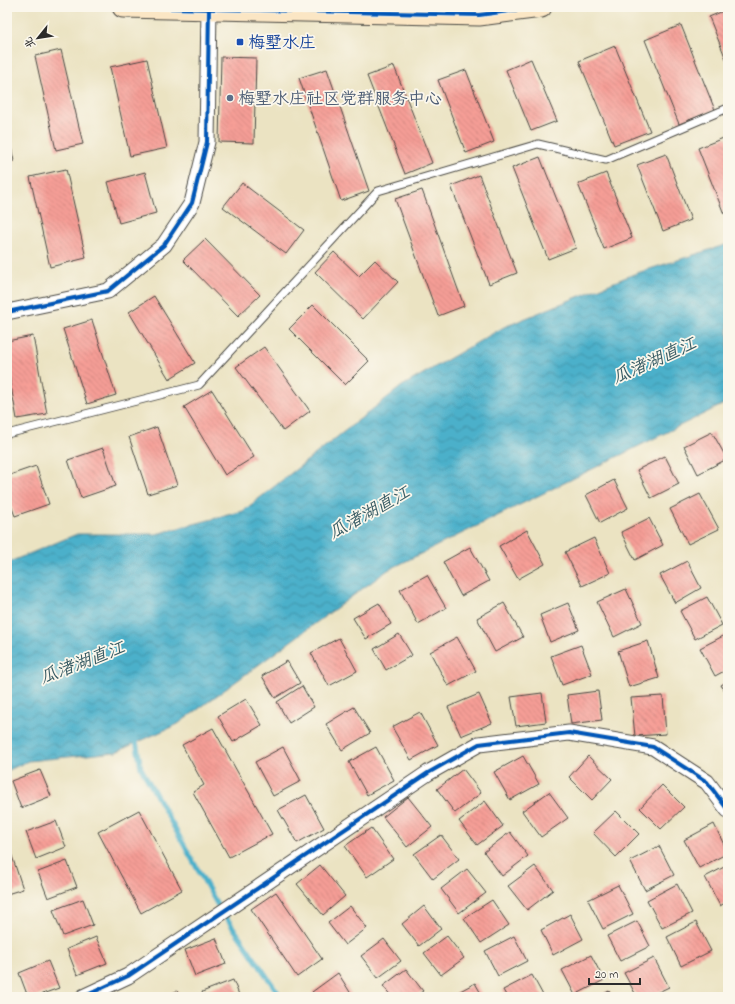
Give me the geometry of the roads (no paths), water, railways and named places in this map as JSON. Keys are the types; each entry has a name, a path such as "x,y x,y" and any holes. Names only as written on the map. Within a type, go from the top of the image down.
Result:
{"street":[{"path":"123,7 479,15 530,8"},
{"path":"7,312 108,291 164,245 192,203 207,142 209,8"},
{"path":"83,997 128,976 428,773 479,744 569,733 653,747 707,782 728,810"}],"lane":[{"path":"7,434 199,385 378,191 538,144 606,160 728,108"}],"water":[{"name":"瓜渚湖直江","path":"728,244 728,402 388,570 178,724 116,752 28,761 7,771 7,563 77,534 156,534 243,511 402,386 504,327 634,274"}],"waterway":[{"path":"135,736 141,768 217,904 281,997"}],"place":[{"name":"梅墅水庄","path":"240,42"},
{"name":"梅墅水庄社区党群服务中心","path":"230,98"}]}
